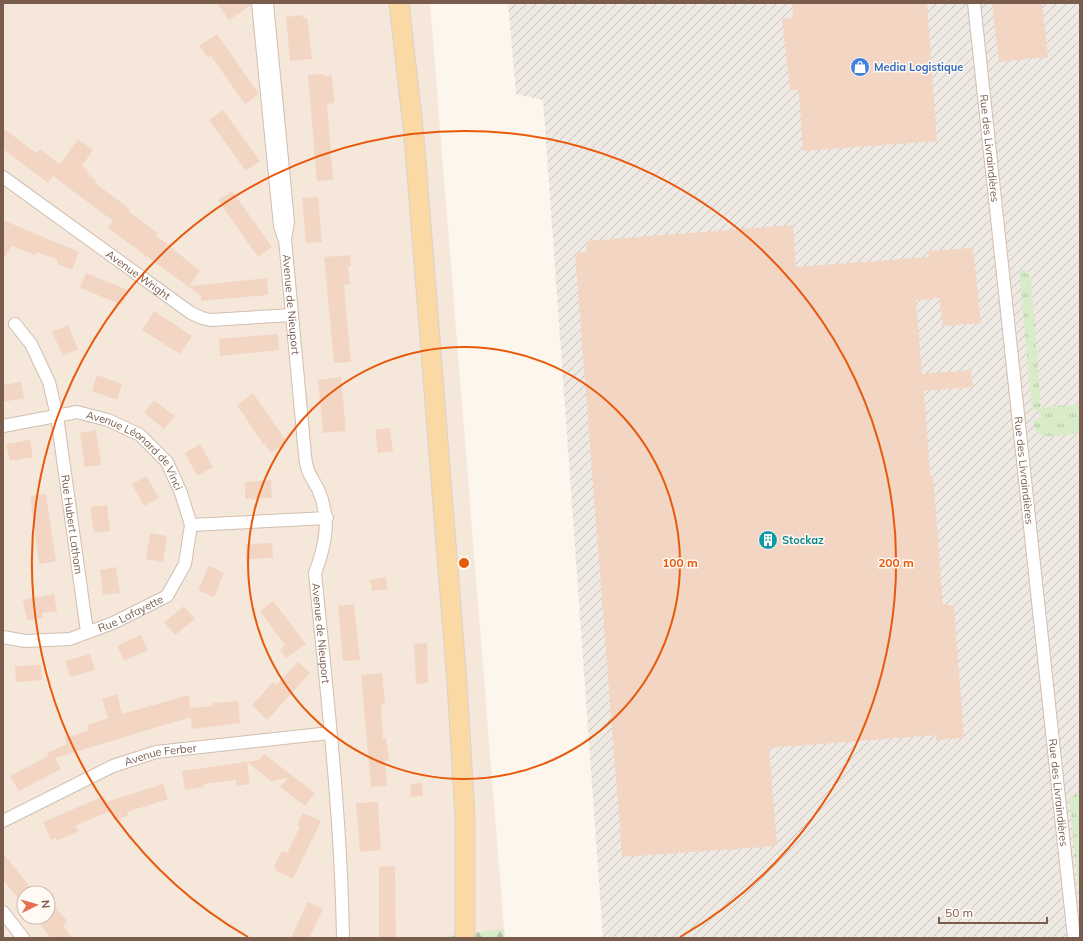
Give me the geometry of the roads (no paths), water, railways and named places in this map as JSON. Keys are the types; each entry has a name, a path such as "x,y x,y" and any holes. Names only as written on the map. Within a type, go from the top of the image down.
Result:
{"main road":[{"path":"400,3 414,136 461,737 465,817 465,938"}],"street":[{"name":"Avenue de Nieuport","path":"258,3 280,226 285,239"},
{"name":"Avenue de Nieuport","path":"267,3 288,222 285,239 306,469 318,489 327,518 326,534 322,554 315,572 330,733 342,899 343,938"},
{"name":"Rue des Livraindières","path":"974,3 1074,938"},
{"name":"Avenue Wright","path":"3,177 184,308 202,318 222,320 292,315"},
{"name":"Rue Hubert Latham","path":"15,324 31,344 49,382 57,416 87,632"},
{"name":"Avenue Léonard de Vinci","path":"3,426 77,412 108,420 140,435 167,462 181,493 191,525"},
{"path":"191,525 327,518"},
{"name":"Rue Lafayette","path":"3,637 25,641 70,639 113,623 167,596 185,564 191,525"},
{"name":"Avenue Ferber","path":"3,822 113,766 156,752 330,733"},
{"path":"3,912 23,938"}],"place":[{"name":"Media Logistique","path":"860,67"},
{"name":"Stockaz","path":"768,540"}]}
